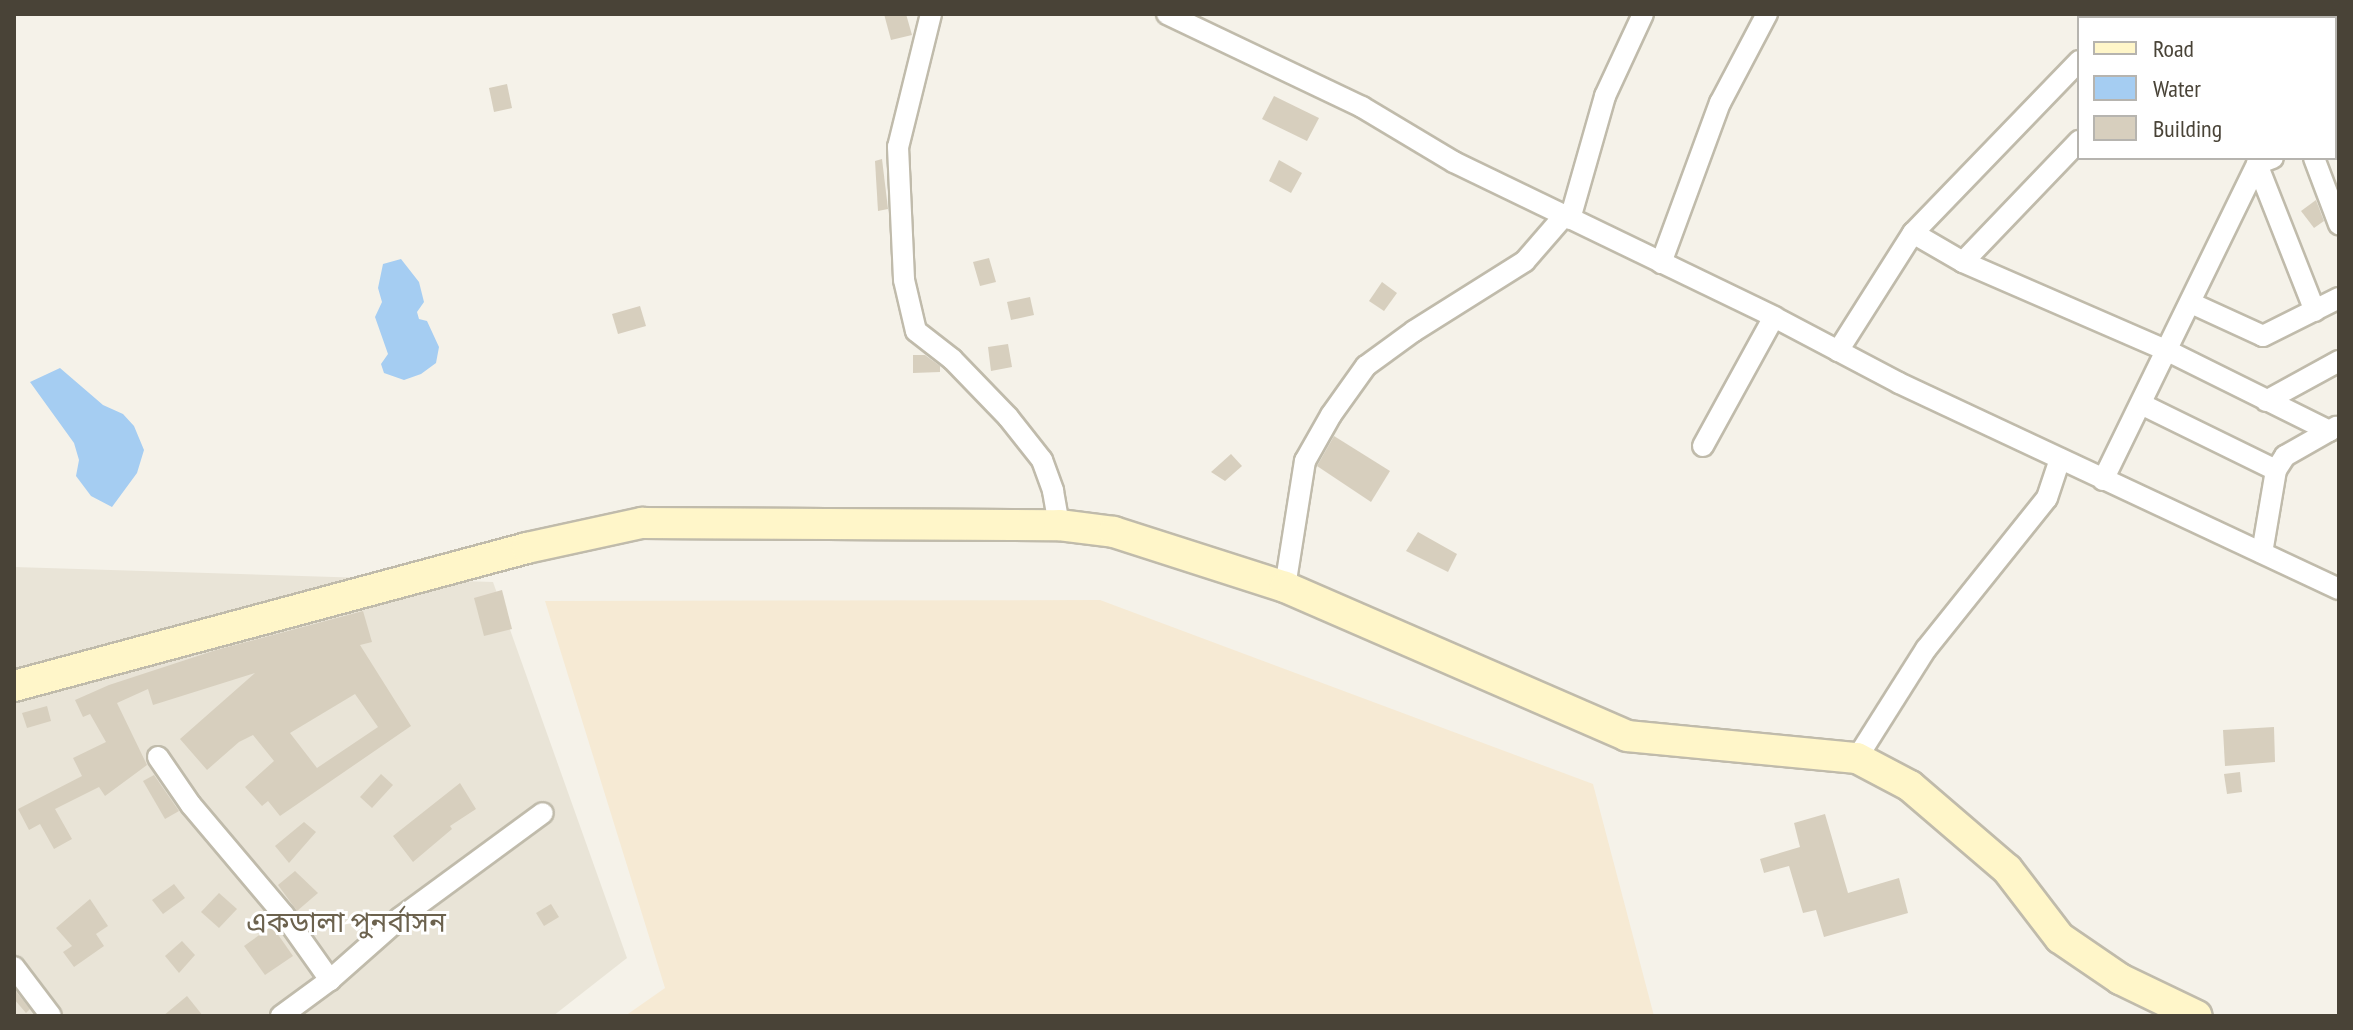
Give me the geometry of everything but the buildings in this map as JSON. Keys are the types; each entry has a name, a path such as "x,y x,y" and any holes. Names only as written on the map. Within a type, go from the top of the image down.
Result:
{"street":[{"path":"931,14 898,147 904,280 916,331 952,359 1008,417 1042,460 1053,491 1059,525"},
{"path":"1167,14 1362,107 1454,162 1838,351 2103,480 2339,589"},
{"path":"1285,587 1305,461 1331,415 1366,366 1414,331 1525,261 1567,217 1605,96 1643,14"},
{"path":"1661,263 1720,103 1767,14"},
{"path":"1838,351 1913,233 2077,63"},
{"path":"1963,262 2077,143"},
{"path":"2315,160 2339,224"},
{"path":"2103,480 2265,161"},
{"path":"2265,161 2315,311"},
{"path":"1913,233 1963,262 2168,351 2266,401 2334,428"},
{"path":"2191,303 2263,336 2339,298"},
{"path":"1703,446 1774,317"},
{"path":"2266,401 2339,361"},
{"path":"2141,404 2276,470"},
{"path":"2262,553 2276,470 2285,456 2334,428"},
{"path":"1857,758 1926,649 2047,498 2060,459"},
{"path":"14,686 527,548 642,523 1059,525 1114,532 1285,587 1627,736 1857,758 1910,786 2007,869 2060,938 2120,979 2197,1016"},
{"path":"158,757 191,805 284,915 330,980"},
{"path":"281,1016 330,980 400,918 543,813"},
{"path":"14,967 51,1016"}],"shaded area":[{"path":"14,567 493,582 627,958 553,1016 14,1016"},
{"path":"1100,600 1593,784 1654,1016 625,1016 665,988 545,601"}],"water":[{"path":"401,259 419,282 424,302 417,312 419,319 427,321 439,347 436,363 421,374 404,380 384,373 381,364 388,354 375,317 382,302 378,288 383,264"},
{"path":"60,368 103,405 123,414 134,426 144,450 137,473 112,507 91,496 76,476 79,460 74,443 30,382"}],"district":[{"name":"একডালা পুনর্বাসন","path":"346,922"}]}
